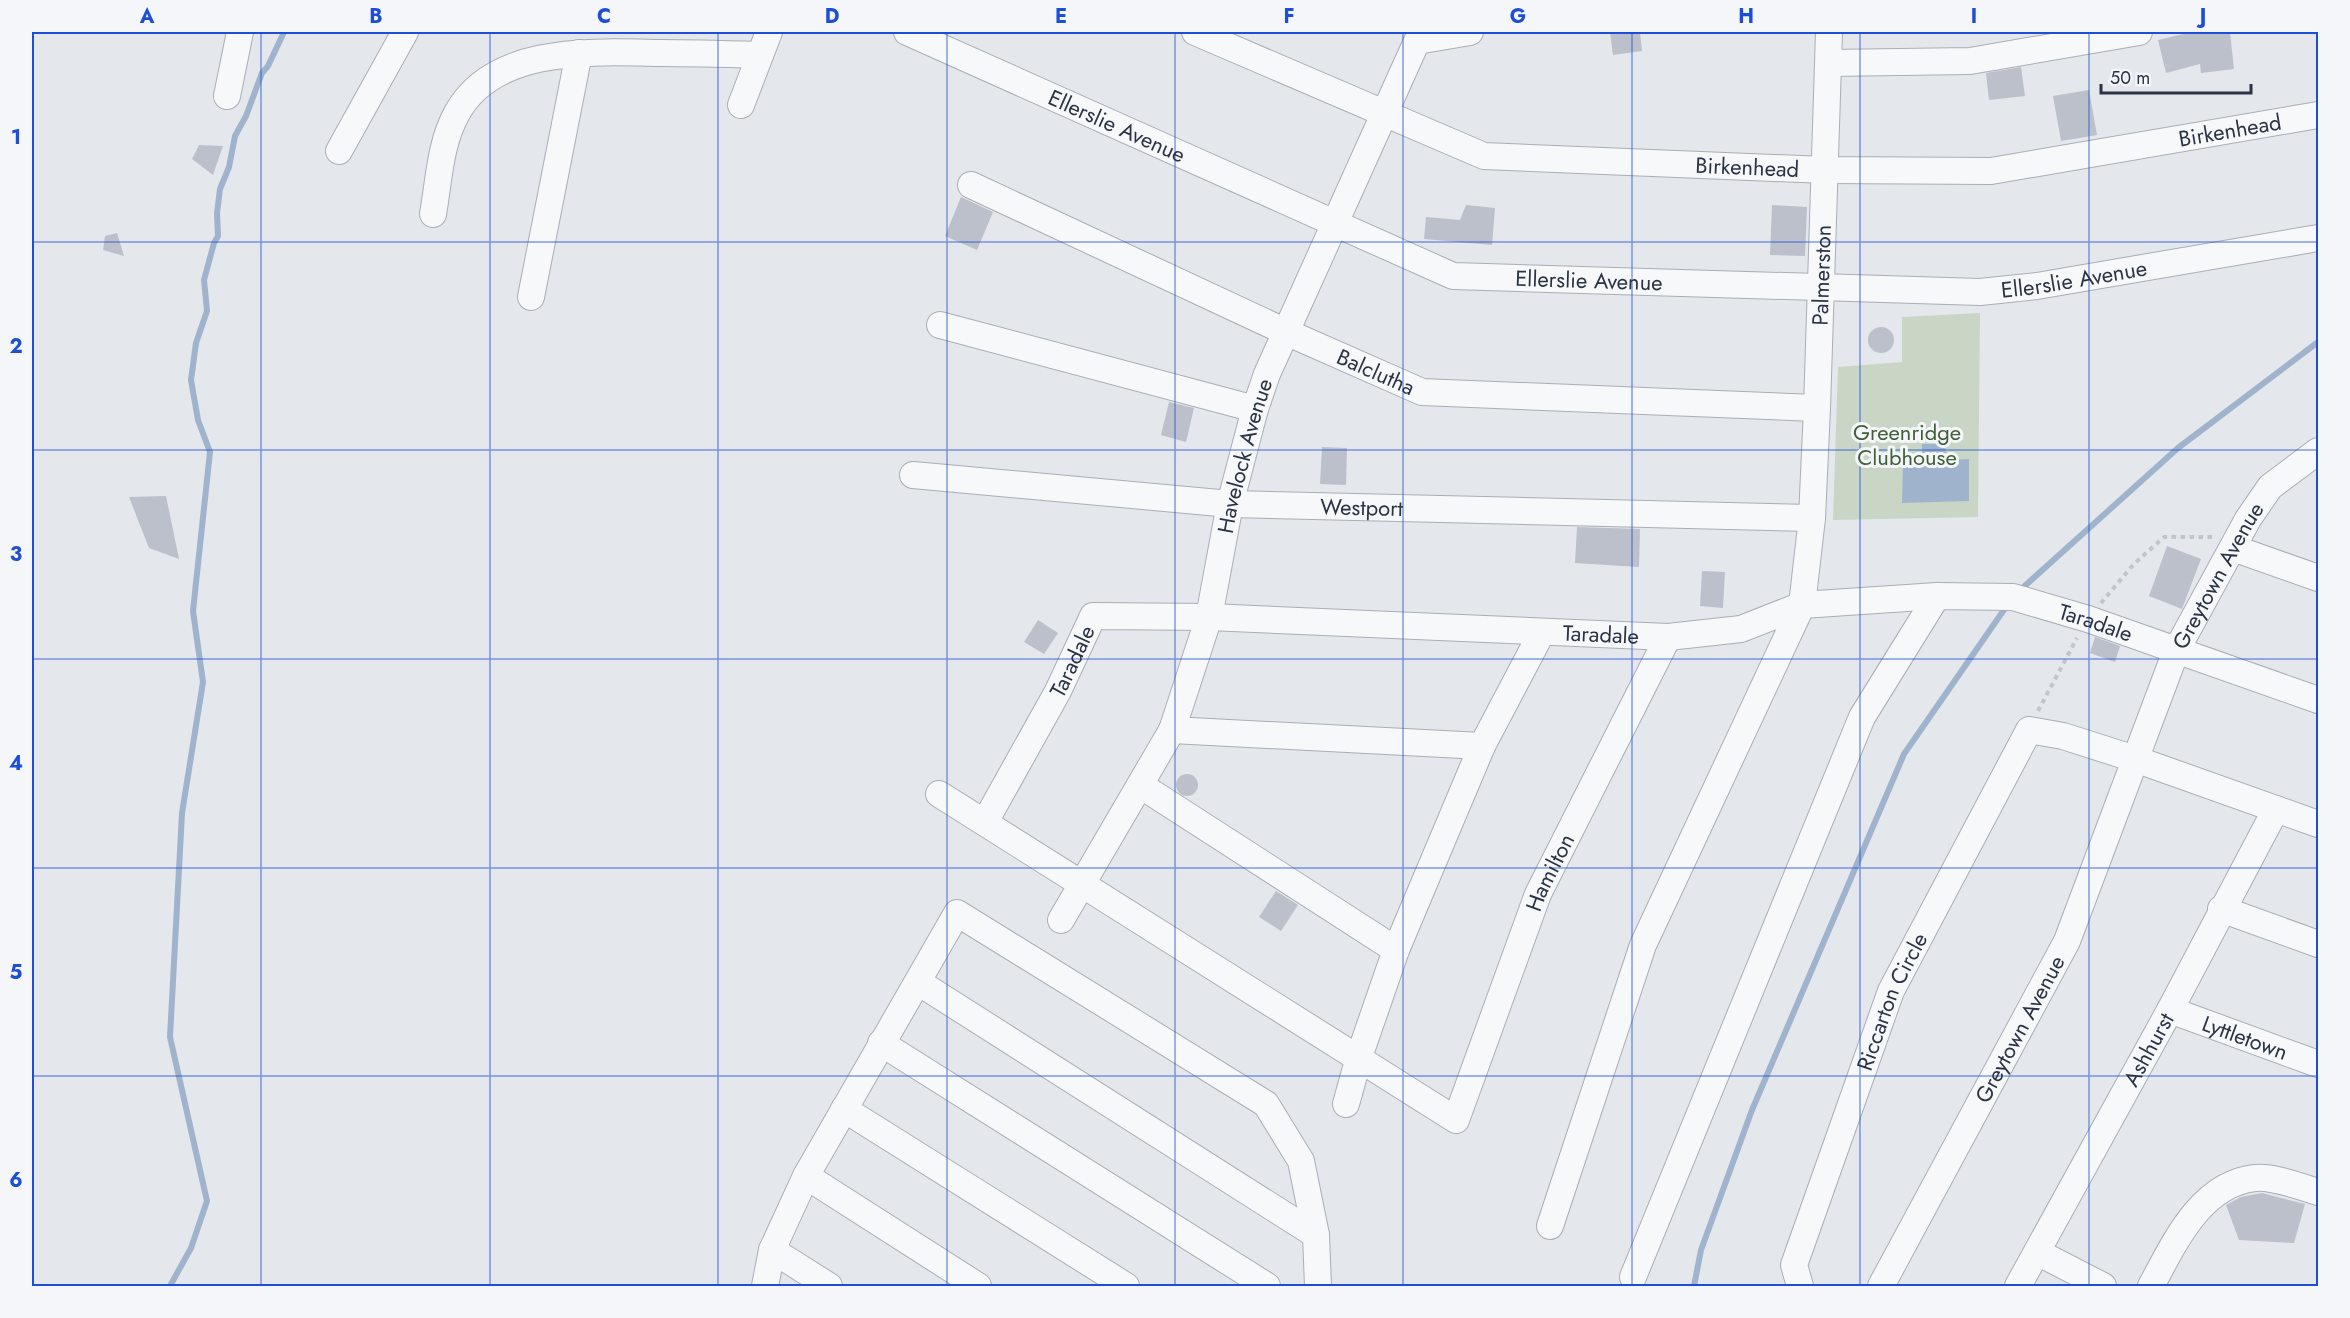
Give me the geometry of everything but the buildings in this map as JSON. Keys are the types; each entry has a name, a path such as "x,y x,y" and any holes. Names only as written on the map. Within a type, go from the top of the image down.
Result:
{"street":[{"path":"227,96 240,32"},
{"path":"339,151 405,32"},
{"name":"Ellerslie Avenue","path":"908,32 1453,276 1980,292 2025,288 2319,238"},
{"name":"Birkenhead","path":"1195,32 1484,156 1825,170 1991,171 2319,115"},
{"name":"Havelock Avenue","path":"1061,920 1172,729 1209,617 1230,504 1255,409 1267,374 1384,112 1417,41 1470,32"},
{"name":"Palmerston","path":"1550,1226 1643,945 1802,605 1812,518 1822,289 1829,32"},
{"path":"1829,63 1970,61 2139,32"},
{"path":"433,214 446,137 458,111 477,87 501,72 535,59 579,53 765,43 741,105"},
{"path":"531,297 579,53"},
{"name":"Balclutha","path":"971,185 1286,332 1422,392 1817,408"},
{"path":"940,325 1255,409"},
{"name":"Greytown Avenue","path":"1881,1287 2067,941 2176,651 2248,519 2270,487 2317,454"},
{"name":"Westport","path":"913,475 1230,504 1812,518"},
{"path":"2234,548 2319,578"},
{"path":"1633,1277 1862,717 1937,596"},
{"name":"Taradale","path":"985,822 1058,691 1093,616 1209,617 1668,637 1741,629 1802,605 1937,596 2013,597 2088,619 2319,700"},
{"path":"1346,1104 1359,1057 1396,950 1482,746 1542,632"},
{"name":"Hamilton","path":"1359,1057 1456,1120 1538,894 1668,637"},
{"path":"1172,729 1482,746"},
{"path":"2029,730 2063,736 2134,759 2319,824"},
{"name":"Riccarton Circle","path":"1800,1287 1794,1265 1891,991 2029,730"},
{"path":"1140,785 1396,950"},
{"path":"939,794 1359,1057"},
{"name":"Ashhurst","path":"2018,1287 2170,1010 2221,909 2276,809"},
{"path":"2221,909 2319,944"},
{"path":"765,1287 772,1250 806,1176 957,913 1266,1104 1301,1161 1316,1235 1318,1287"},
{"path":"918,982 1316,1235"},
{"name":"Lyttletown","path":"2170,1010 2319,1064"},
{"path":"881,1043 1267,1287"},
{"path":"844,1109 1125,1287"},
{"path":"806,1176 978,1287"},
{"path":"2151,1287 2170,1252 2201,1205 2226,1187 2256,1178 2319,1192"},
{"path":"772,1250 829,1287"},
{"path":"2037,1252 2103,1287"}],"path":[{"path":"2029,730 2088,619 2133,565 2164,537 2210,538 2248,519"}],"green space":[{"name":"Greenridge Clubhouse","path":"1980,313 1978,517 1833,520 1838,367 1902,362 1902,317"}],"water":[{"path":"1922,444 1945,444 1946,460 1969,459 1969,501 1902,503 1903,462 1922,460"}],"waterway":[{"path":"170,1286 191,1248 207,1201 170,1037 182,813 203,682 193,611 210,452 198,420 191,380 196,343 207,311 204,280 218,236 217,213 220,189 229,167 235,136 246,116 262,73 268,66 284,32"},
{"path":"2018,592 2178,448 2318,342"},
{"path":"1694,1286 1701,1250 1752,1110 1904,754 2008,604"}]}
